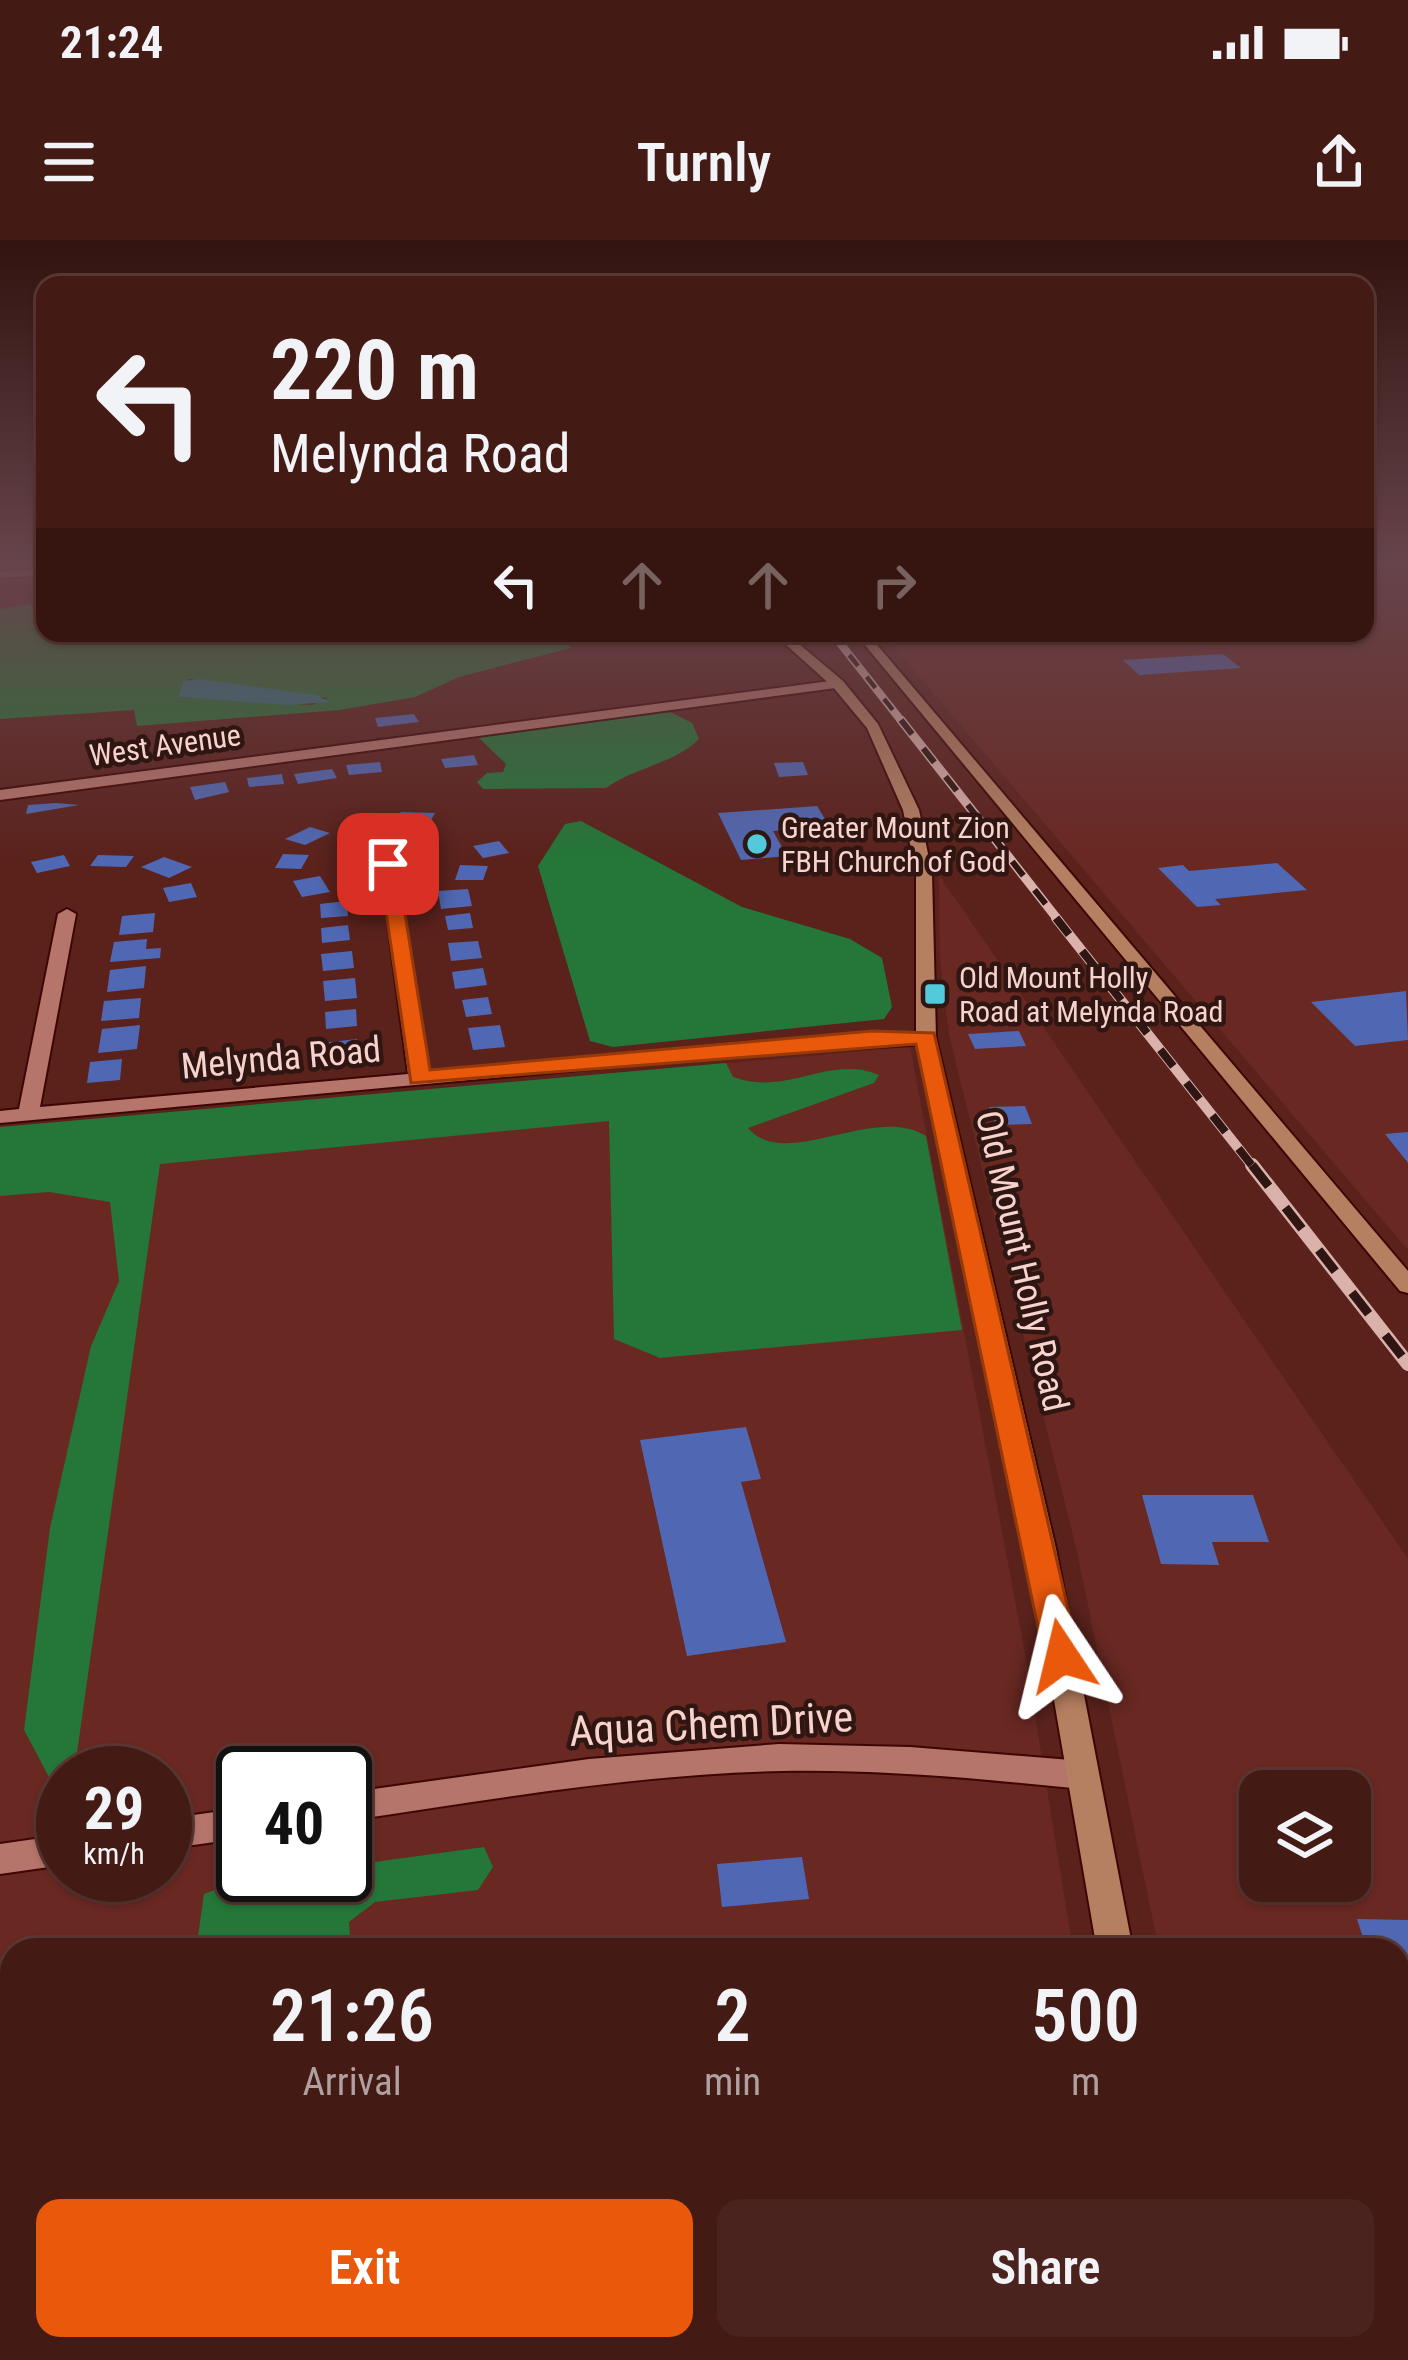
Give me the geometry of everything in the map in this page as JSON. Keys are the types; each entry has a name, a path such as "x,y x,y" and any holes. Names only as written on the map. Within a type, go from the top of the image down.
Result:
{"street":[{"name":"Old Mount Holly Road","path":"814,663 838,684 886,746 911,810 924,873 926,1038 1042,1549 1113,1938"},
{"path":"886,663 1408,1286"},
{"name":"West Avenue","path":"0,795 838,684"},
{"path":"388,864 419,1078"},
{"path":"28,1115 67,914"},
{"name":"Melynda Road","path":"0,1118 872,1037 926,1038"},
{"name":"Aqua Chem Drive","path":"372,1804 502,1784 740,1759 852,1759 1083,1775"},
{"path":"0,1859 36,1854"}],"shaded area":[{"path":"908,663 1408,663 1408,1250"},
{"path":"939,875 1408,1559 1408,1938 1157,1938 1077,1552 949,1035 940,961"},
{"path":"910,1047 1025,1653 1071,1938 0,1938 0,1127"}],"green space":[{"path":"0,663 513,663 459,677 415,697 340,710 137,726 134,710 0,719","holes":["188,679 328,698 312,705 179,697"]},
{"path":"670,712 692,723 699,739 606,788 483,789 477,782 487,773 503,772 506,764 478,737"},
{"path":"581,821 742,907 850,939 882,958 892,1007 884,1019 613,1047 590,1041 538,866 565,824"},
{"path":"726,1063 733,1077 753,1082 861,1070 879,1075 874,1083 748,1128 764,1140 784,1143 881,1127 905,1128 926,1136 962,1330 660,1358 614,1339 609,1121 160,1164 78,1746 36,1746 36,1753 24,1730 50,1528 91,1346 119,1281 110,1202 49,1192 0,1196 0,1127"},
{"path":"484,1847 493,1867 478,1890 375,1902 349,1922 350,1938 198,1938 204,1894 216,1889 216,1902 372,1902 372,1862"}],"water":[{"path":"199,679 317,695 330,702 288,705 179,697 183,681"}],"building":[{"path":"1126,663 1234,663 1241,668 1139,675"},
{"path":"414,714 419,722 378,727 375,718"},
{"path":"205,739 209,747 168,753 165,745"},
{"path":"474,755 478,765 445,768 441,759"},
{"path":"380,762 382,772 349,775 346,765"},
{"path":"803,762 808,775 779,777 774,763"},
{"path":"332,769 337,778 298,784 294,774"},
{"path":"282,774 284,784 249,787 247,778"},
{"path":"225,782 229,792 195,800 190,787"},
{"path":"28,805 79,805 26,814"},
{"name":"Greater Mount Zion FBH Church of God","path":"817,806 830,827 773,831 787,856 741,860 718,813"},
{"path":"401,812 435,813 429,824 394,822"},
{"path":"310,827 330,833 305,845 285,839"},
{"path":"499,841 509,853 483,858 473,846"},
{"path":"283,854 309,855 301,869 275,868"},
{"path":"64,855 70,866 37,873 31,862"},
{"path":"98,855 134,856 126,867 90,866"},
{"path":"164,857 192,867 169,878 141,867"},
{"path":"1277,863 1307,890 1215,899 1221,905 1197,907 1158,868 1183,865 1189,871"},
{"path":"460,865 488,866 483,880 455,880"},
{"path":"320,876 330,892 302,897 293,881"},
{"path":"191,883 197,897 169,902 163,888"},
{"path":"468,889 472,906 441,909 438,891"},
{"path":"346,901 348,916 321,918 320,904"},
{"path":"155,913 153,932 119,935 122,916"},
{"path":"470,913 473,928 448,930 445,916"},
{"path":"348,925 350,940 322,943 321,928"},
{"path":"147,939 146,949 161,948 160,958 110,962 114,942"},
{"path":"478,941 482,958 451,961 448,943"},
{"path":"352,951 354,968 323,971 321,954"},
{"path":"146,966 144,988 107,992 110,970"},
{"path":"483,968 487,985 455,989 452,972"},
{"path":"355,978 357,998 325,1001 323,981"},
{"path":"1406,991 1408,1040 1355,1046 1311,1002"},
{"path":"488,997 492,1014 466,1017 462,1000"},
{"path":"141,998 139,1018 101,1021 104,1001"},
{"path":"356,1009 357,1026 326,1029 325,1012"},
{"path":"140,1025 137,1049 98,1053 102,1029"},
{"path":"500,1025 505,1047 473,1050 468,1028"},
{"path":"1019,1031 1026,1046 975,1049 968,1034"},
{"path":"357,1039 359,1059 322,1063 321,1043"},
{"path":"122,1059 120,1080 87,1083 90,1062"},
{"path":"1025,1106 1032,1124 996,1125 989,1107"},
{"path":"1408,1132 1408,1163 1385,1134"},
{"path":"746,1427 761,1479 741,1482 786,1642 687,1656 640,1440"},
{"path":"1142,1495 1253,1495 1269,1542 1212,1542 1219,1565 1161,1564"},
{"path":"802,1857 809,1899 722,1907 717,1864"},
{"path":"1357,1919 1408,1920 1408,1938 1363,1938"}],"railway":[{"path":"856,663 903,723"},
{"path":"901,720 1059,921"},
{"path":"1056,918 1254,1168"},
{"path":"1252,1165 1408,1364"}],"place":[{"name":"Greater Mount Zion FBH Church of God","path":"757,844"},
{"name":"Old Mount Holly Road at Melynda Road","path":"935,994"}],"route":[{"path":"388,864 419,1078 872,1037 926,1038 1062,1656"}]}
